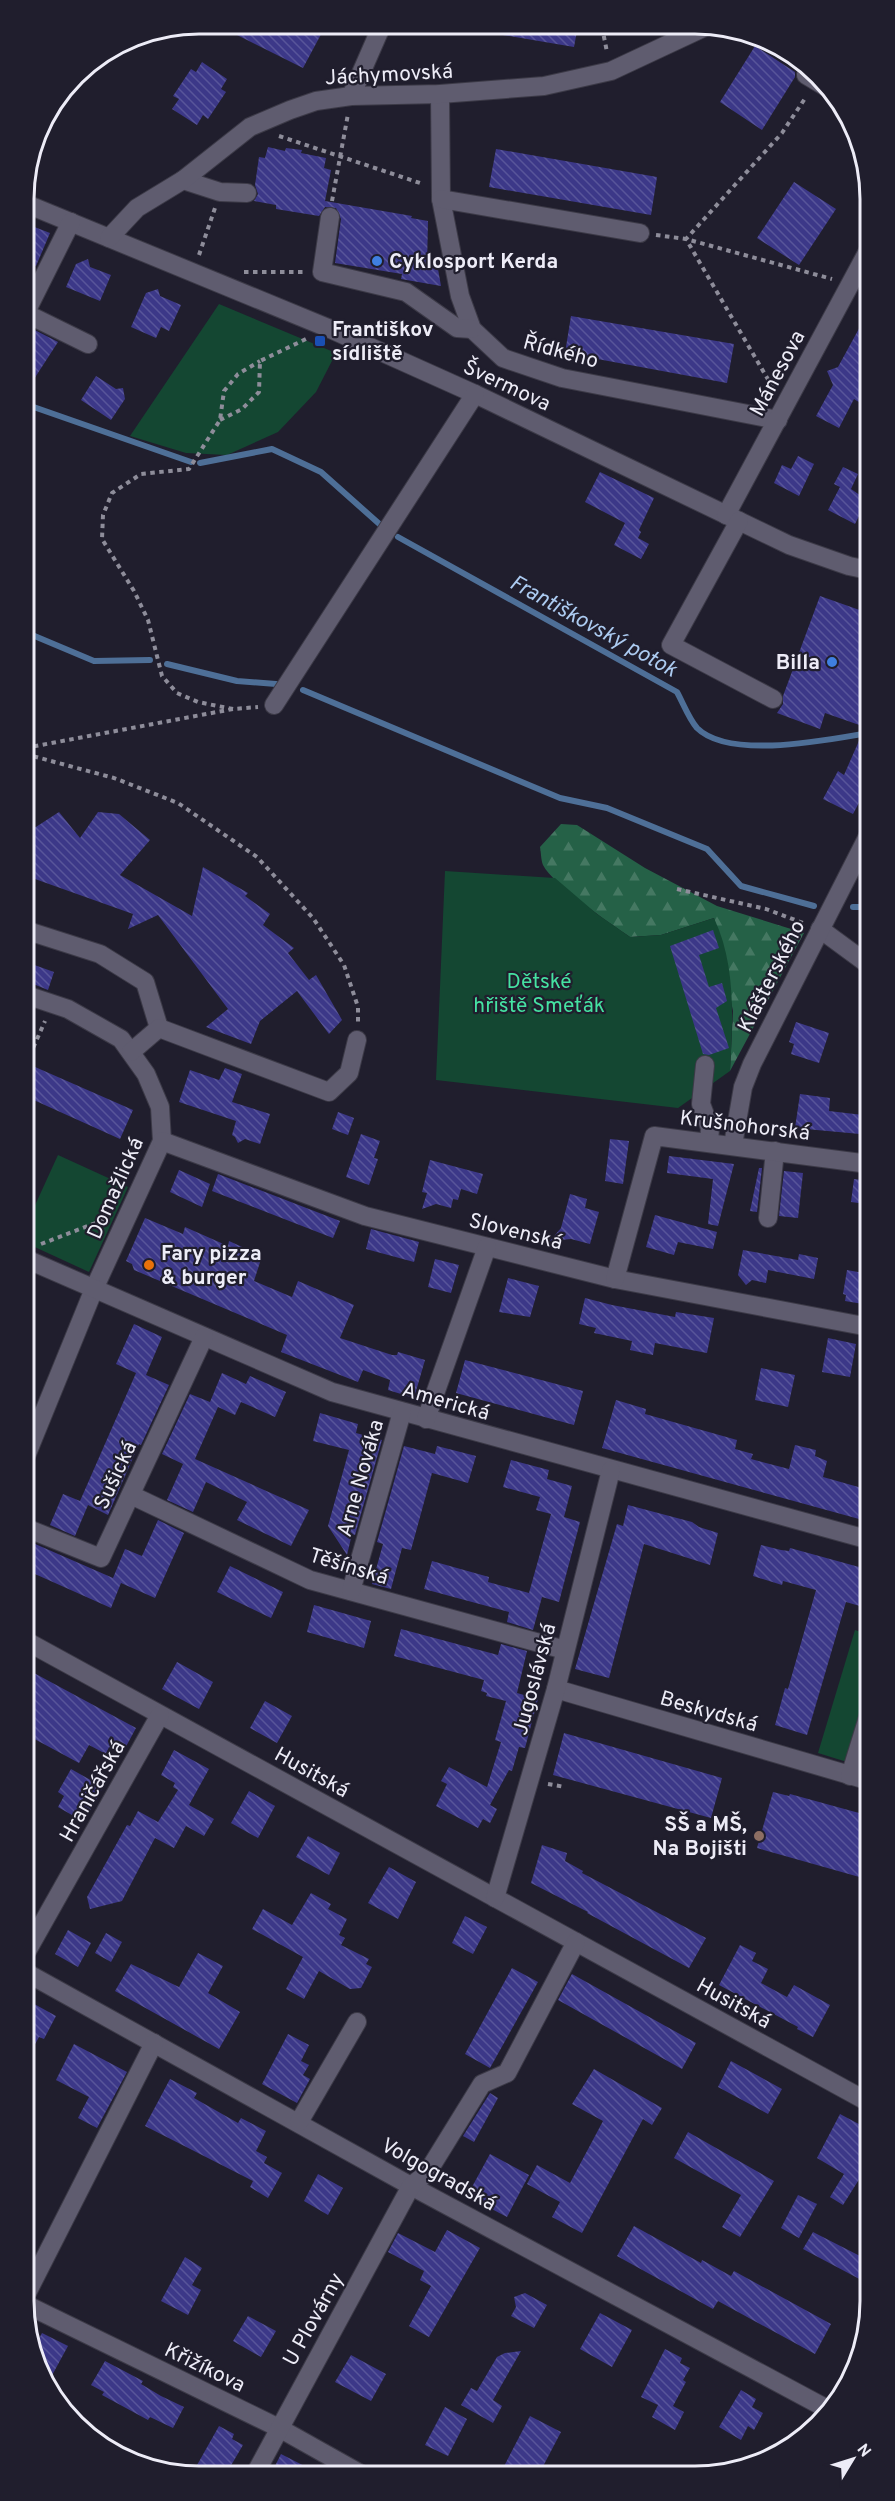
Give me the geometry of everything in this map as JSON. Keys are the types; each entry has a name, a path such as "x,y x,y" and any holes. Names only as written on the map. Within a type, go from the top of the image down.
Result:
{"street":[{"name":"Jáchymovská","path":"109,238 137,208 183,180 250,127 316,101 351,96 440,94 544,86 611,71 690,34"},
{"path":"351,96 378,35"},
{"name":"Řídkého","path":"440,94 442,195 460,296 472,329 502,358 562,378 781,413"},
{"path":"183,180 220,192 247,193"},
{"path":"442,195 640,233"},
{"name":"Švermova","path":"35,207 328,328 475,394 789,545 860,568"},
{"path":"330,216 322,272 406,292 457,327 472,329"},
{"path":"35,294 71,222"},
{"name":"Mánesova","path":"773,699 671,645 781,413 860,266"},
{"path":"35,319 88,344"},
{"path":"274,705 475,394"},
{"name":"Klášterského","path":"733,1145 743,1087 752,1064 860,850"},
{"path":"820,930 860,959"},
{"path":"35,933 100,954 145,982 159,1028"},
{"name":"Domažlická","path":"34,1435 94,1289 162,1141 160,1107 146,1074 121,1039 68,1009 35,998"},
{"path":"159,1028 329,1092 349,1073 357,1040"},
{"path":"131,1052 159,1028"},
{"path":"705,1065 701,1104 710,1128 709,1142"},
{"name":"Krušnohorská","path":"615,1279 654,1136 860,1163"},
{"name":"Slovenská","path":"162,1141 365,1216 615,1279 860,1325"},
{"path":"768,1218 776,1151"},
{"path":"426,1419 487,1247"},
{"name":"Americká","path":"34,1255 94,1289 332,1392 860,1537"},
{"name":"Sušická","path":"34,1531 101,1558 204,1336"},
{"name":"Arne Nováka","path":"351,1591 402,1412"},
{"name":"Jugoslávská","path":"495,1898 555,1689 611,1470"},
{"name":"Těšínská","path":"130,1495 310,1580 565,1650"},
{"name":"Husitská","path":"34,1646 860,2098"},
{"name":"Beskydská","path":"555,1689 860,1778"},
{"name":"Hraničářská","path":"34,1938 160,1715"},
{"path":"850,1776 860,1744"},
{"name":"U Plovárny","path":"259,2466 411,2186 427,2173 482,2084 507,2073 576,1942"},
{"name":"Volgogradská","path":"34,1977 411,2186 823,2407"},
{"path":"299,2122 357,2022"},
{"path":"34,2279 154,2043"},
{"name":"Křižíkova","path":"35,2309 279,2428 347,2466"}],"path":[{"path":"603,34 611,71"},
{"path":"686,239 782,133 814,85"},
{"path":"333,198 347,118"},
{"path":"250,127 340,155 442,195"},
{"path":"194,272 220,192"},
{"path":"640,233 686,239 850,284"},
{"path":"686,239 781,413"},
{"path":"241,272 322,272"},
{"path":"234,709 198,702 177,693 162,676 148,620 134,591 102,539 103,515 112,493 141,474 189,469 220,420 224,391 238,374 328,328"},
{"path":"220,420 242,410 259,393 260,361"},
{"path":"35,746 234,709 274,705"},
{"path":"35,757 114,778 178,803 257,857 314,918 344,964 358,1007 357,1040"},
{"path":"677,889 766,909 820,930"},
{"path":"35,1044 52,1004"},
{"path":"34,1251 131,1209"},
{"path":"546,1784 565,1787"}],"green space":[{"path":"219,304 336,353 316,392 278,432 227,455 186,453 130,436"},
{"path":"561,824 577,825 645,868 717,906 804,933 730,1071 733,1011 714,918 661,935 630,937 570,893 543,865 540,847"},
{"name":"Dětské hřiště Smeťák","path":"445,871 555,878 597,914 630,937 661,935 714,918 730,973 732,1032 730,1071 678,1108 436,1080"},
{"path":"58,1155 128,1187 89,1272 34,1247 35,1206"},
{"path":"855,1630 860,1632 860,1718 847,1762 818,1753"}],"building":[{"path":"503,34 576,34 574,47"},
{"path":"237,35 321,35 303,68"},
{"path":"755,46 795,72 795,77 762,130 720,102"},
{"path":"202,62 227,79 221,89 226,92 208,119 203,115 197,125 172,109 179,99 173,96 191,69 196,72"},
{"path":"268,147 285,151 286,148 302,150 301,153 326,158 324,168 331,170 325,201 412,216 411,218 428,221 427,267 438,269 441,286 401,279 402,274 335,263 341,219 336,208 325,207 319,216 276,209 276,205 254,201 258,194 255,185 259,157 265,158"},
{"path":"496,149 657,177 651,215 489,187"},
{"path":"794,182 836,209 799,265 757,238"},
{"path":"35,227 50,233 35,266"},
{"path":"88,259 90,267 111,275 100,301 66,287 76,264"},
{"path":"158,289 160,296 181,305 169,331 161,327 156,338 131,327 146,293"},
{"path":"571,316 734,344 727,383 565,353"},
{"path":"860,327 860,403 854,399 839,428 816,416 833,385 827,371 838,367"},
{"path":"35,330 58,342 35,378"},
{"path":"96,376 116,389 123,388 125,399 111,420 81,400"},
{"path":"798,456 814,464 799,496 774,483 782,465 791,469"},
{"path":"843,467 858,474 851,489 860,495 860,514 855,524 828,510 840,487 834,484"},
{"path":"600,472 654,498 639,530 641,532 638,538 649,544 641,559 614,545 625,523 585,502"},
{"name":"Billa","path":"820,596 860,610 860,725 825,713 820,729 777,713 783,704 783,696"},
{"name":"Billa","path":"860,738 860,801 853,814 823,799 838,771 844,775"},
{"path":"59,812 80,838 98,812 119,814 150,840 120,875 192,916 203,867 248,893 245,896 270,914 263,925 294,948 288,953 309,980 316,975 342,1020 329,1034 297,991 260,1021 251,1044 206,1027 228,1009 158,915 128,929 133,914 35,879 35,828"},
{"path":"713,930 719,948 699,955 709,987 722,983 727,1001 716,1008 729,1048 709,1055 703,1054 670,946"},
{"path":"35,965 54,972 48,990 35,985"},
{"path":"796,1022 829,1033 819,1063 791,1054 794,1044 789,1042"},
{"path":"35,1067 133,1110 120,1139 35,1100"},
{"path":"225,1068 242,1074 232,1102 270,1114 260,1144 245,1139 238,1143 232,1135 236,1121 179,1102 190,1070 219,1080"},
{"path":"800,1094 830,1098 829,1111 860,1115 860,1134 795,1128"},
{"path":"338,1112 354,1118 348,1135 332,1129"},
{"path":"361,1134 380,1141 374,1158 378,1159 369,1185 346,1177"},
{"path":"610,1139 629,1141 623,1184 605,1181"},
{"path":"669,1156 734,1164 718,1226 708,1224 713,1179 667,1173"},
{"path":"430,1160 483,1174 477,1194 461,1189 458,1200 453,1199 451,1208 436,1204 422,1209 427,1193 422,1192"},
{"path":"759,1168 762,1168 757,1212 750,1211"},
{"path":"179,1170 210,1184 202,1207 170,1192"},
{"path":"784,1171 803,1173 798,1218 779,1216"},
{"path":"218,1174 340,1221 333,1238 212,1191"},
{"path":"854,1179 860,1180 860,1203 851,1202"},
{"path":"570,1194 587,1199 585,1208 599,1212 590,1244 571,1239 550,1241 561,1228"},
{"path":"655,1215 717,1232 713,1249 678,1242 674,1255 646,1247"},
{"path":"145,1218 183,1234 185,1227 228,1246 229,1241 262,1256 254,1281 292,1297 298,1281 354,1305 340,1338 392,1355 397,1355 398,1352 425,1360 414,1398 388,1390 390,1380 363,1370 358,1382 281,1352 287,1335 134,1270 132,1264 126,1261"},
{"path":"371,1229 419,1242 414,1262 366,1249"},
{"path":"743,1250 798,1260 799,1254 818,1258 814,1279 768,1270 766,1283 752,1280 746,1285 738,1275"},
{"path":"435,1259 459,1265 451,1293 428,1287"},
{"path":"847,1270 860,1272 860,1304 845,1301 846,1295 843,1294"},
{"path":"508,1278 539,1286 530,1317 499,1312"},
{"path":"585,1298 675,1317 676,1312 714,1318 707,1353 655,1343 653,1355 630,1350 632,1341 594,1333 596,1328 579,1324"},
{"path":"134,1324 162,1337 146,1375 169,1385 141,1445 139,1444 108,1515 88,1505 75,1536 50,1525 63,1494 80,1501 136,1373 116,1364"},
{"path":"828,1338 856,1344 850,1377 822,1372"},
{"path":"465,1360 583,1391 574,1425 456,1393"},
{"path":"761,1368 795,1375 788,1407 755,1400"},
{"path":"222,1373 246,1384 250,1376 286,1392 275,1417 241,1402 235,1415 218,1407 195,1459 309,1510 291,1546 237,1520 247,1502 206,1482 193,1512 167,1500 183,1464 162,1454 190,1394 210,1402"},
{"path":"616,1400 646,1409 645,1414 737,1440 735,1449 753,1454 751,1459 789,1469 795,1445 816,1450 815,1456 827,1461 823,1477 860,1487 860,1519 602,1448"},
{"path":"320,1413 358,1424 356,1433 382,1440 355,1535 352,1534 347,1555 328,1526 349,1450 313,1441"},
{"path":"404,1446 435,1454 437,1446 476,1456 468,1483 432,1473 411,1550 402,1548 391,1589 372,1584 383,1544 377,1542"},
{"path":"511,1460 549,1470 547,1479 572,1486 564,1517 580,1522 559,1602 542,1597 533,1630 507,1622 509,1612 424,1589 432,1561 489,1577 488,1582 529,1593 551,1514 536,1510 540,1497 503,1487"},
{"path":"628,1505 692,1522 699,1527 718,1533 710,1565 644,1544 609,1678 575,1669 617,1524 623,1526"},
{"path":"158,1520 184,1533 155,1598 121,1583 111,1608 34,1574 34,1544 113,1578 125,1549 142,1556"},
{"path":"761,1545 789,1551 790,1548 860,1567 860,1606 846,1602 807,1735 775,1725 785,1688 788,1689 816,1590 783,1581 782,1585 753,1576"},
{"path":"230,1566 283,1592 271,1618 217,1592"},
{"path":"314,1605 371,1621 364,1648 307,1632"},
{"path":"401,1629 498,1655 501,1644 527,1651 517,1693 538,1699 525,1748 519,1747 512,1771 509,1770 490,1805 497,1809 490,1823 483,1819 478,1828 436,1806 447,1784 441,1781 449,1767 487,1787 501,1742 495,1740 506,1701 486,1696 487,1693 481,1691 484,1680 394,1656"},
{"path":"177,1662 213,1682 199,1709 162,1689"},
{"path":"34,1673 136,1728 122,1754 109,1747 106,1754 89,1745 79,1763 34,1739"},
{"path":"265,1701 292,1716 277,1743 250,1728"},
{"path":"564,1733 722,1778 711,1818 553,1775"},
{"path":"174,1750 209,1769 189,1805 214,1819 204,1836 186,1826 174,1848 155,1838 122,1901 90,1909 87,1897 127,1825 130,1826 138,1811 158,1822 178,1790 173,1787 175,1783 161,1775"},
{"path":"71,1769 103,1787 84,1822 58,1807 64,1796 58,1792"},
{"path":"249,1791 275,1806 258,1838 231,1823"},
{"path":"773,1792 789,1796 790,1794 860,1813 860,1877 757,1848"},
{"path":"308,1836 340,1853 329,1875 296,1857"},
{"path":"542,1845 567,1853 565,1861 583,1871 582,1873 706,1938 689,1968 531,1883"},
{"path":"389,1867 416,1882 398,1919 368,1903"},
{"path":"311,1893 331,1904 328,1909 347,1919 339,1935 345,1938 341,1945 369,1959 366,1964 372,1967 361,1988 350,1989 319,1971 304,1999 286,1989 303,1957 252,1929 263,1909 292,1925"},
{"path":"465,1916 487,1927 473,1954 452,1943"},
{"path":"68,1930 91,1943 78,1967 55,1954"},
{"path":"106,1933 122,1942 111,1962 95,1953"},
{"path":"740,1945 756,1953 752,1961 768,1969 761,1983 787,1997 794,1985 830,2005 813,2037 719,1985"},
{"path":"198,1953 223,1966 208,1993 240,2012 219,2049 115,1991 131,1964 179,1987"},
{"path":"512,1968 538,1982 490,2068 465,2054"},
{"path":"572,1974 696,2043 682,2069 558,2000"},
{"path":"34,2004 56,2016 44,2039 39,2037 34,2046"},
{"path":"288,2034 309,2045 301,2061 309,2065 303,2075 310,2079 297,2103 262,2084"},
{"path":"74,2044 127,2072 97,2128 78,2118 89,2097 56,2080"},
{"path":"731,2061 782,2089 768,2114 718,2087"},
{"path":"594,2069 662,2108 652,2125 643,2119 582,2233 552,2217 560,2202 527,2184 537,2165 570,2183 603,2121 572,2104"},
{"path":"170,2079 197,2093 194,2098 238,2123 241,2118 266,2131 256,2151 267,2157 264,2163 282,2173 268,2198 250,2187 253,2181 145,2126"},
{"path":"490,2093 498,2098 474,2142 463,2136"},
{"path":"840,2114 860,2125 860,2178 843,2205 830,2197 844,2174 817,2158"},
{"path":"688,2132 774,2181 740,2237 722,2227 741,2195 674,2158"},
{"path":"490,2154 529,2175 507,2217 467,2196"},
{"path":"318,2174 343,2188 328,2215 304,2201"},
{"path":"798,2195 817,2204 799,2238 781,2228"},
{"path":"634,2226 701,2263 702,2260 731,2276 734,2271 831,2324 815,2354 718,2301 713,2309 617,2256"},
{"path":"447,2230 480,2248 429,2337 409,2326 431,2286 420,2280 424,2271 388,2252 398,2233 435,2252"},
{"path":"813,2232 860,2256 860,2279 803,2249"},
{"path":"185,2257 202,2268 192,2285 201,2290 188,2315 161,2301"},
{"path":"525,2293 547,2305 534,2328 511,2316 516,2307 514,2297"},
{"path":"600,2313 632,2330 612,2367 580,2349"},
{"path":"248,2316 276,2331 261,2357 233,2341"},
{"path":"42,2333 68,2346 52,2375 43,2354 39,2338"},
{"path":"665,2349 682,2358 680,2363 690,2368 683,2380 686,2382 673,2406 684,2412 675,2430 652,2417 658,2405 641,2397"},
{"path":"521,2351 493,2400 502,2406 493,2423 461,2405 471,2388 477,2391 497,2357 505,2353"},
{"path":"351,2355 386,2374 371,2401 335,2382"},
{"path":"105,2361 143,2381 141,2384 161,2396 184,2407 173,2428 150,2417 148,2420 102,2395 104,2392 91,2385"},
{"path":"741,2390 756,2399 752,2407 763,2413 754,2430 748,2426 741,2440 719,2427"},
{"path":"445,2407 467,2419 448,2456 425,2445"},
{"path":"530,2416 561,2432 543,2466 504,2466"},
{"path":"219,2426 234,2434 232,2439 243,2445 231,2466 197,2466"},
{"path":"281,2454 304,2466 275,2466"}],"waterway":[{"name":"Františkovský potok","path":"35,407 191,462"},
{"name":"Františkovský potok","path":"200,463 272,449 321,472 385,529"},
{"name":"Františkovský potok","path":"398,537 677,692 697,728 712,738 731,743 779,745 860,734"},
{"path":"35,636 94,661 150,660"},
{"path":"167,664 237,681 276,684"},
{"path":"303,690 560,798 607,808 707,849 741,886 814,906"},
{"path":"853,907 860,907"}],"place":[{"name":"Cyklosport Kerda","path":"377,261"},
{"name":"Františkov sídliště","path":"320,341"},
{"name":"Billa","path":"832,662"},
{"name":"Fary pizza & burger","path":"149,1265"},
{"name":"SŠ a MŠ, Na Bojišti","path":"759,1836"}]}
